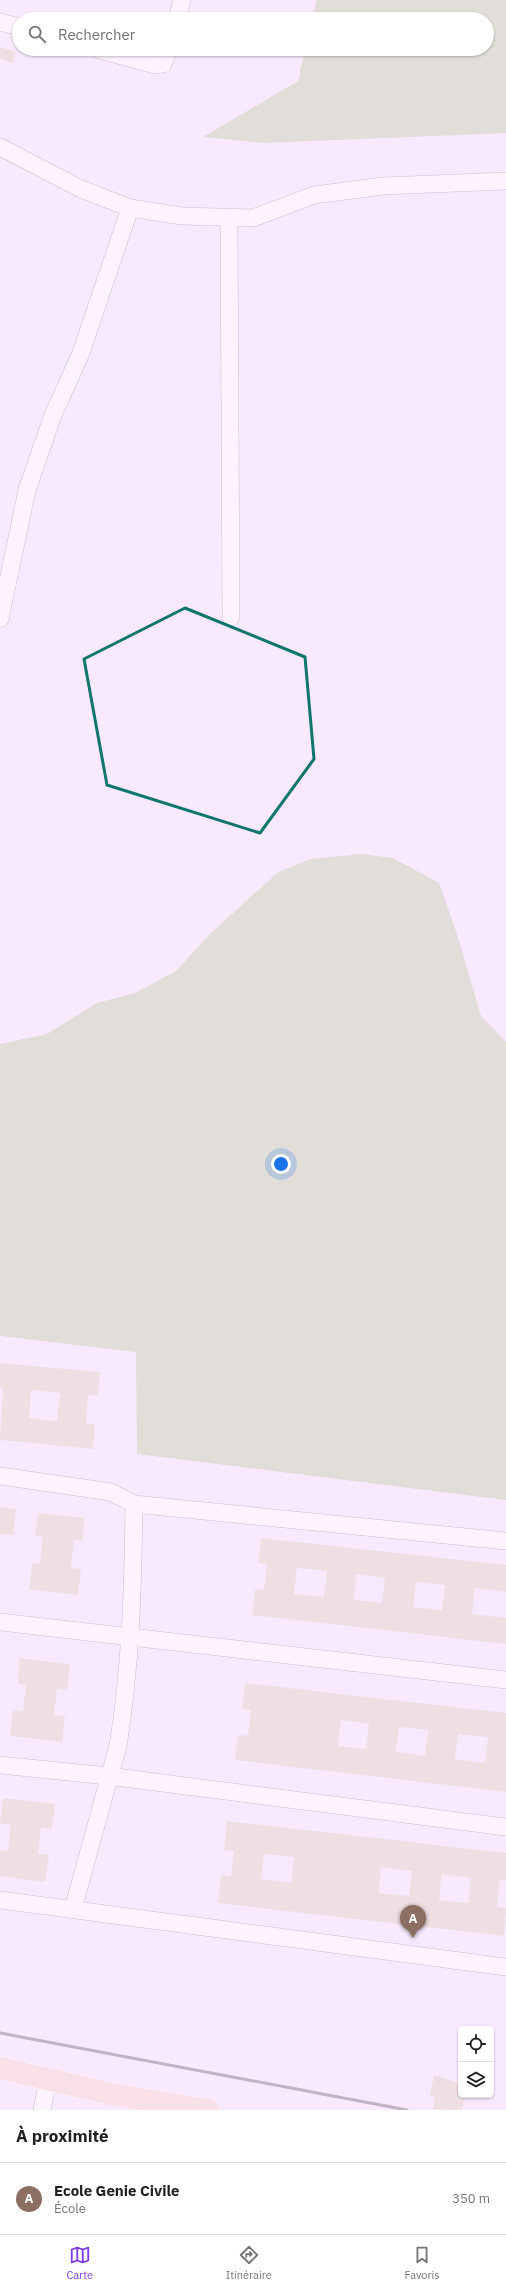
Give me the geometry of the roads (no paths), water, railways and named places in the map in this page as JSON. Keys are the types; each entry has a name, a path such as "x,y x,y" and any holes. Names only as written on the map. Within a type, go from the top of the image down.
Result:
{"main road":[{"path":"0,2068 112,2094 208,2110"}],"street":[{"path":"179,12 182,0"},
{"path":"0,22 12,25"},
{"path":"122,56 155,65 163,64 166,56"},
{"path":"0,148 80,189 130,208 182,216 253,218 314,195 368,188 506,181"},
{"path":"0,619 27,490 54,415 81,354 130,208"},
{"path":"229,217 232,617"},
{"path":"0,1476 110,1492 134,1504 506,1541"},
{"path":"73,1909 108,1776 118,1746 122,1722 129,1637 134,1504"},
{"path":"0,1622 506,1680"},
{"path":"0,1765 108,1776 506,1827"},
{"path":"0,1900 506,1967"},
{"path":"42,2110 48,2079"}],"railway":[{"path":"0,2033 407,2110"}],"place":[{"name":"Ecole Genie Civile","path":"413,1938"}]}
